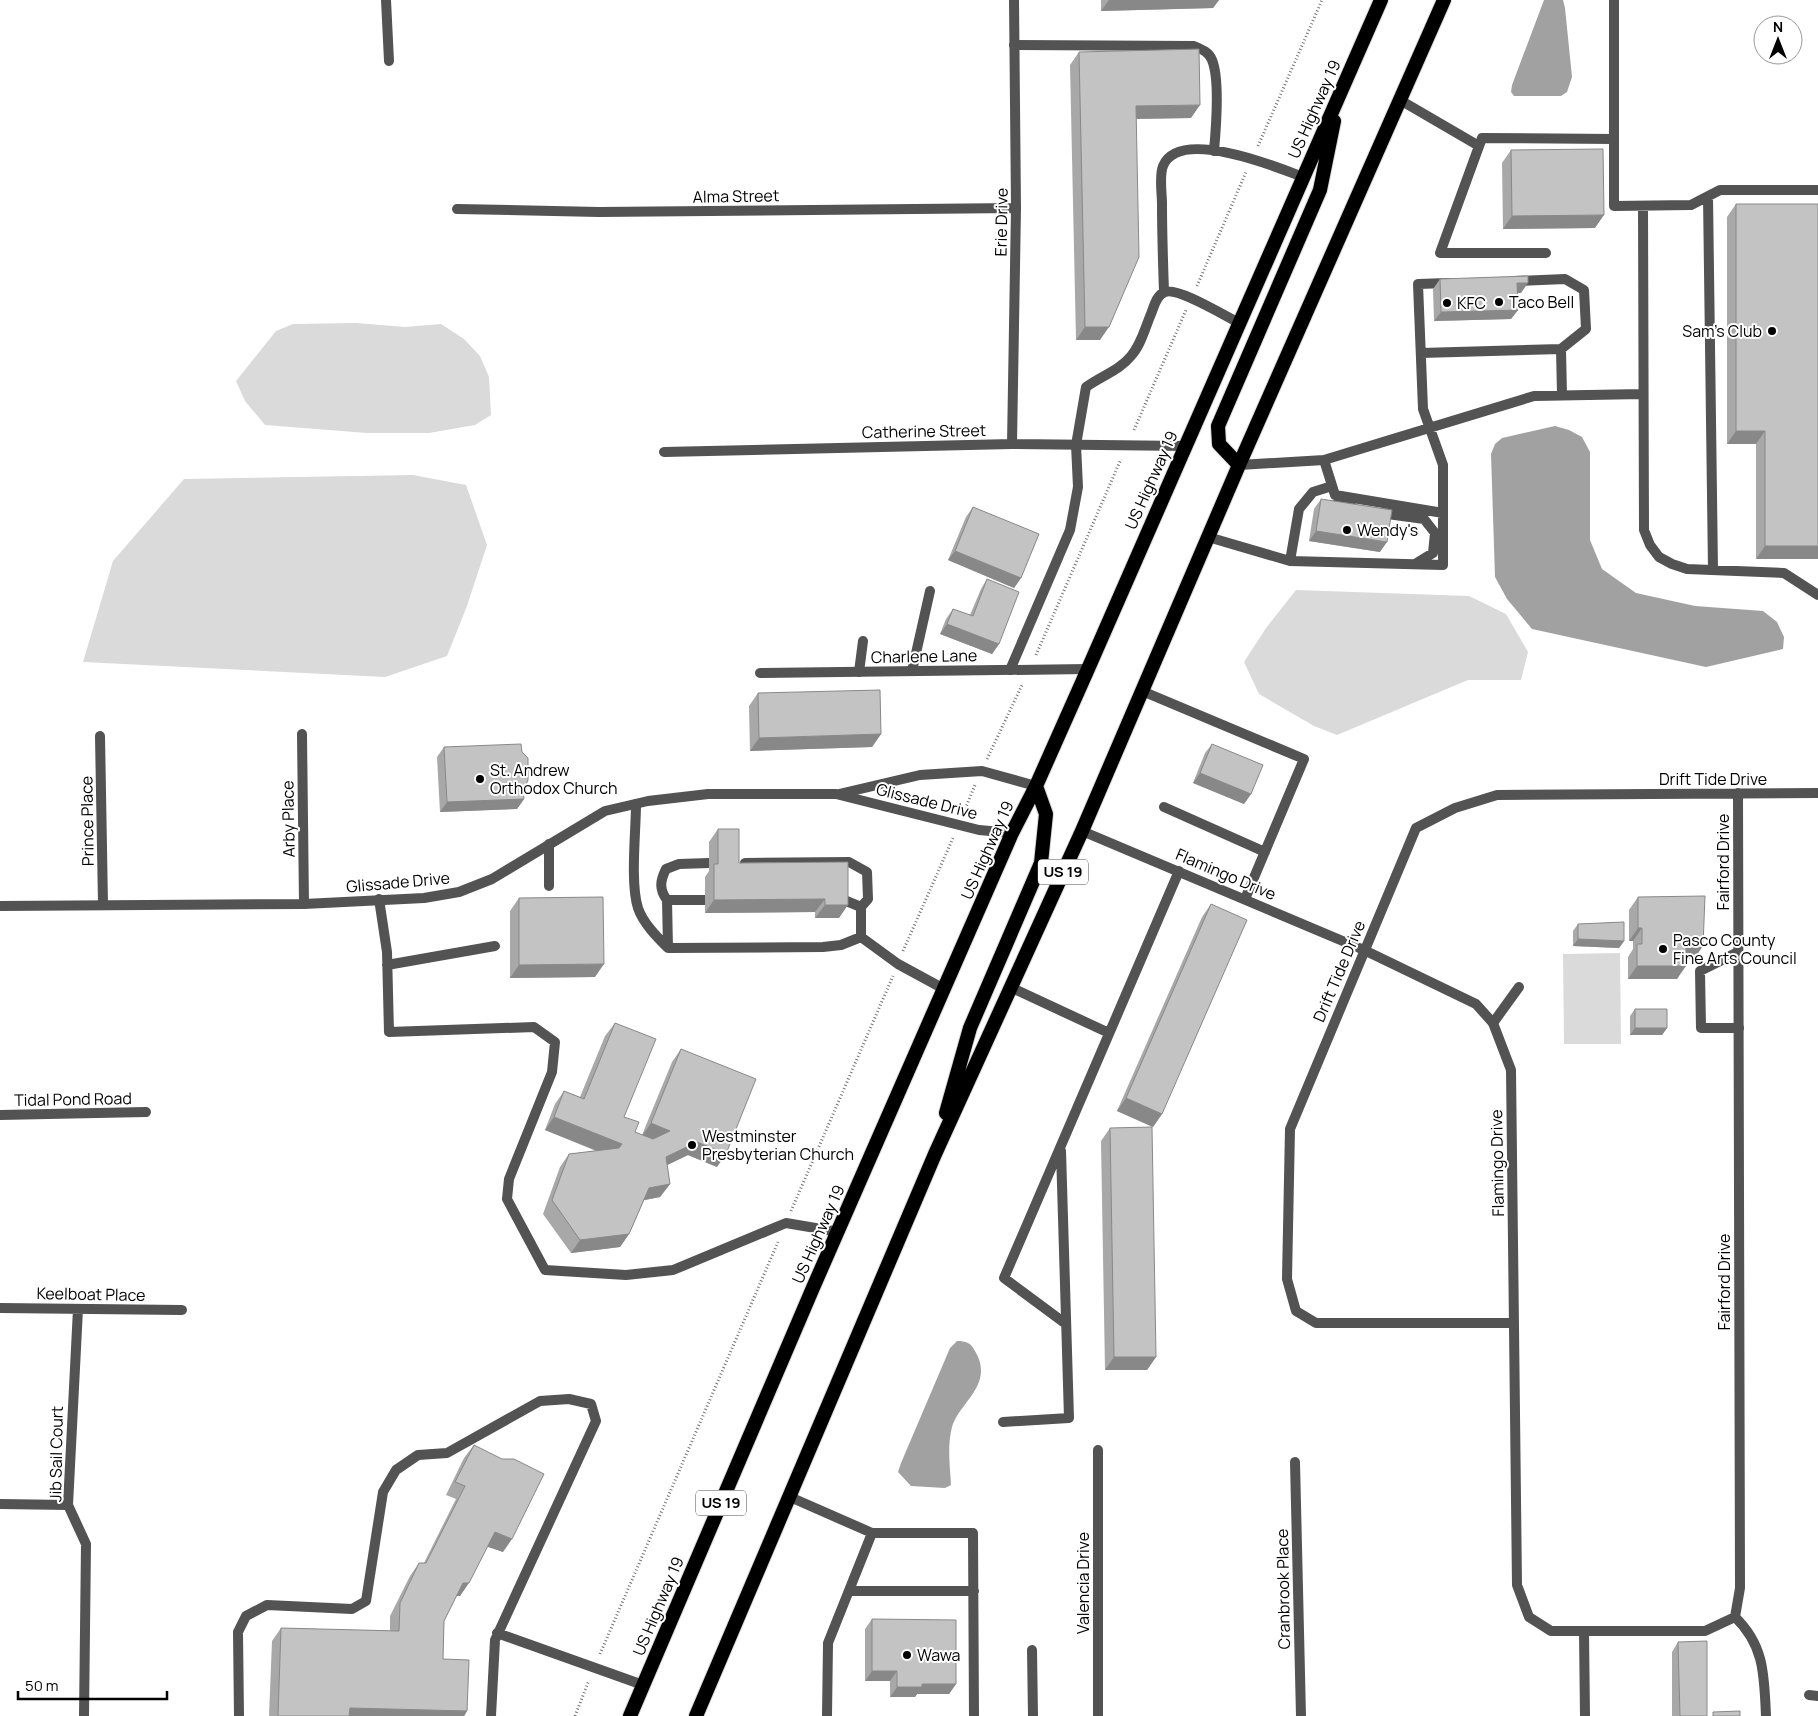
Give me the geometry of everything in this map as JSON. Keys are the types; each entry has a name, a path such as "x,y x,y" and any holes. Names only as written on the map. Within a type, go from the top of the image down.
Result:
{"highway":[{"name":"US Highway 19","path":"630,1716 808,1300 1012,833 1036,786 1088,669 1381,0"},
{"name":"US 19","path":"696,1716 935,1154 1082,831 1239,465 1444,0"},
{"path":"1239,465 1219,444 1218,426 1320,190 1341,91"},
{"path":"935,1154 970,1028 1041,863 1046,814 1036,786"}],"street":[{"path":"386,0 389,61"},
{"name":"Erie Drive","path":"1012,444 1016,208 1014,0"},
{"path":"1614,0 1614,206 1691,205 1720,190 1818,190"},
{"path":"1014,45 1194,46 1206,51 1212,60 1215,77 1214,151"},
{"path":"1400,100 1479,146"},
{"path":"1546,253 1440,253 1482,138 1614,139"},
{"path":"1164,292 1163,166 1169,158 1181,152 1201,148 1252,158 1303,177"},
{"path":"1708,196 1712,570"},
{"path":"1643,206 1644,530 1647,538 1659,557 1672,564 1687,569 1784,573 1818,595"},
{"name":"Alma Street","path":"456,209 599,212 1016,208"},
{"path":"1420,353 1561,349 1586,329 1584,290 1565,279 1506,281"},
{"path":"1208,537 1290,561 1443,566 1443,465 1423,408 1418,284 1457,283"},
{"path":"1010,670 1070,530 1078,486 1076,445 1086,387 1124,364 1132,355 1158,297 1164,292 1172,291 1239,323"},
{"path":"1561,349 1562,395"},
{"path":"1239,465 1324,460 1534,396 1644,394"},
{"name":"Catherine Street","path":"664,452 1012,444 1185,446"},
{"path":"1324,460 1334,491 1347,508 1424,519 1436,533 1433,553 1415,564"},
{"path":"1290,561 1299,509 1314,492 1334,491 1443,513"},
{"path":"912,671 930,591"},
{"path":"859,672 863,641"},
{"name":"Charlene Lane","path":"760,673 1088,669"},
{"path":"1142,691 1304,759 1245,899"},
{"name":"Arby Place","path":"302,734 304,904"},
{"name":"Prince Place","path":"100,736 103,904"},
{"name":"Glissade Drive","path":"836,794 920,774 982,771 1036,786"},
{"name":"Fairford Drive","path":"1735,1616 1740,1588 1738,793"},
{"name":"Drift Tide Drive","path":"1514,1323 1316,1323 1296,1311 1286,1279 1290,1129 1416,828 1455,808 1497,795 1818,793"},
{"name":"Glissade Drive","path":"0,906 304,904 424,898 458,892 492,879 605,811 636,804 708,794 836,794 959,823 979,830 1012,833"},
{"path":"636,804 635,880 638,908 653,932 668,948 823,947 841,945 861,937"},
{"path":"1164,807 1265,852"},
{"name":"Flamingo Drive","path":"1082,831 1364,950 1476,1004 1493,1023 1511,1070 1516,1585 1529,1616 1551,1631 1584,1632"},
{"path":"549,844 549,886"},
{"path":"730,863 849,862 867,872 868,899 861,907 861,937"},
{"path":"668,948 668,900 661,892 661,879 666,869 680,864 709,863"},
{"path":"1066,1324 1004,1278 1179,871"},
{"path":"839,898 861,907"},
{"path":"379,899 387,965 389,1032 534,1027 555,1042 552,1072 510,1179 507,1199 545,1270 626,1275 673,1270 786,1224 839,1232"},
{"path":"668,900 705,900"},
{"path":"861,937 898,964 944,989"},
{"path":"387,965 495,946"},
{"path":"1738,952 1700,971 1701,1028 1739,1028"},
{"path":"1493,1023 1518,987"},
{"path":"1012,988 1109,1032"},
{"name":"Tidal Pond Road","path":"0,1115 146,1112"},
{"path":"1003,1422 1070,1418 1060,1146"},
{"name":"Keelboat Place","path":"0,1308 182,1310"},
{"name":"Jib Sail Court","path":"78,1309 68,1504 86,1544 84,1716"},
{"path":"239,1716 238,1632 246,1616 267,1605 352,1609 366,1601 383,1492 396,1470 418,1455 446,1453 540,1401 570,1399 590,1404 596,1421 494,1640 490,1716"},
{"name":"Valencia Drive","path":"1098,1450 1098,1716"},
{"name":"Cranbrook Place","path":"1295,1462 1300,1716"},
{"path":"790,1497 872,1533 974,1533 974,1716"},
{"path":"0,1504 68,1504"},
{"path":"827,1716 828,1643 872,1533"},
{"path":"848,1591 974,1591"},
{"path":"1585,1716 1584,1632 1705,1631 1735,1616 1748,1630 1764,1670 1766,1716"},
{"path":"498,1633 643,1684"},
{"path":"1032,1650 1032,1716"}],"path":[{"path":"575,1716 594,1668 959,823 1029,670 1322,0"}],"shaded area":[{"path":"1544,0 1563,0 1572,77 1567,92 1561,96 1514,96 1511,92 1512,85"},
{"path":"356,323 405,327 441,324 464,339 480,356 489,377 491,415 475,425 429,433 367,433 265,425 245,401 236,381 276,331 293,324"},
{"path":"1555,426 1569,430 1582,437 1590,452 1590,540 1602,569 1636,593 1695,606 1763,611 1777,622 1784,637 1783,649 1706,667 1532,629 1507,599 1495,577 1491,454 1495,444 1502,438"},
{"path":"413,475 466,485 487,545 467,606 447,656 385,677 83,662 113,561 184,479"},
{"path":"1296,590 1469,596 1506,614 1528,652 1521,680 1468,680 1337,735 1314,726 1259,694 1244,662 1266,628"},
{"path":"1620,953 1621,1044 1564,1044 1563,954"},
{"path":"957,1341 963,1341 972,1346 980,1363 981,1374 974,1392 956,1418 950,1434 951,1485 945,1488 911,1486 898,1472 950,1348"}],"building":[{"path":"1199,49 1200,105 1136,106 1139,257 1109,327 1085,327 1079,52"},
{"path":"1603,149 1604,215 1512,216 1511,150"},
{"name":"Sam's Club","path":"1736,204 1818,204 1818,546 1765,546 1765,431 1736,431"},
{"path":"1528,276 1528,283 1517,283 1518,310 1441,312 1440,279"},
{"name":"Wendy's","path":"1321,499 1392,510 1387,542 1316,531"},
{"path":"973,507 1039,534 1021,578 955,551"},
{"path":"987,579 1019,592 999,644 947,624 953,609 973,616"},
{"path":"880,690 881,734 759,738 758,693"},
{"name":"St. Andrew Orthodox Church","path":"521,744 522,752 528,758 528,780 523,791 524,799 447,802 444,747"},
{"path":"1212,744 1263,765 1251,794 1200,773"},
{"path":"718,829 739,829 739,863 848,862 848,905 825,905 825,899 714,900 714,864 718,864"},
{"name":"Pasco County Fine Arts Council","path":"1705,896 1703,946 1686,946 1686,966 1637,966 1637,944 1642,944 1642,928 1638,928 1638,897"},
{"path":"603,897 604,964 519,965 519,898"},
{"path":"1211,904 1247,920 1162,1114 1126,1098"},
{"path":"1624,922 1624,941 1578,939 1578,924"},
{"path":"1635,1009 1667,1009 1667,1028 1635,1028"},
{"name":"Westminster Presbyterian Church","path":"615,1023 656,1039 624,1117 639,1122 635,1132 653,1139 670,1131 651,1123 681,1049 756,1079 726,1154 697,1142 666,1157 670,1184 649,1188 629,1234 580,1240 552,1200 569,1154 619,1148 622,1144 554,1117 564,1091 584,1099"},
{"path":"1152,1127 1156,1357 1114,1357 1110,1128"},
{"path":"474,1445 502,1459 514,1459 544,1474 512,1539 495,1532 469,1583 463,1583 444,1621 443,1659 469,1660 467,1711 350,1708 349,1716 278,1716 281,1628 399,1631 400,1603 419,1563 426,1563 465,1486 455,1482"},
{"name":"Wawa","path":"872,1619 956,1620 956,1684 922,1684 922,1687 897,1687 897,1671 872,1671"},
{"path":"1707,1641 1707,1716 1680,1716 1678,1642"},
{"path":"1740,1711 1740,1716 1713,1716 1713,1712"}],"place":[{"name":"Taco Bell","path":"1499,302"},
{"name":"KFC","path":"1447,303"},
{"name":"Sam's Club","path":"1772,331"},
{"name":"Wendy's","path":"1347,530"},
{"name":"St. Andrew Orthodox Church","path":"480,779"},
{"name":"Pasco County Fine Arts Council","path":"1663,949"},
{"name":"Westminster Presbyterian Church","path":"692,1145"},
{"name":"Wawa","path":"907,1655"}]}
